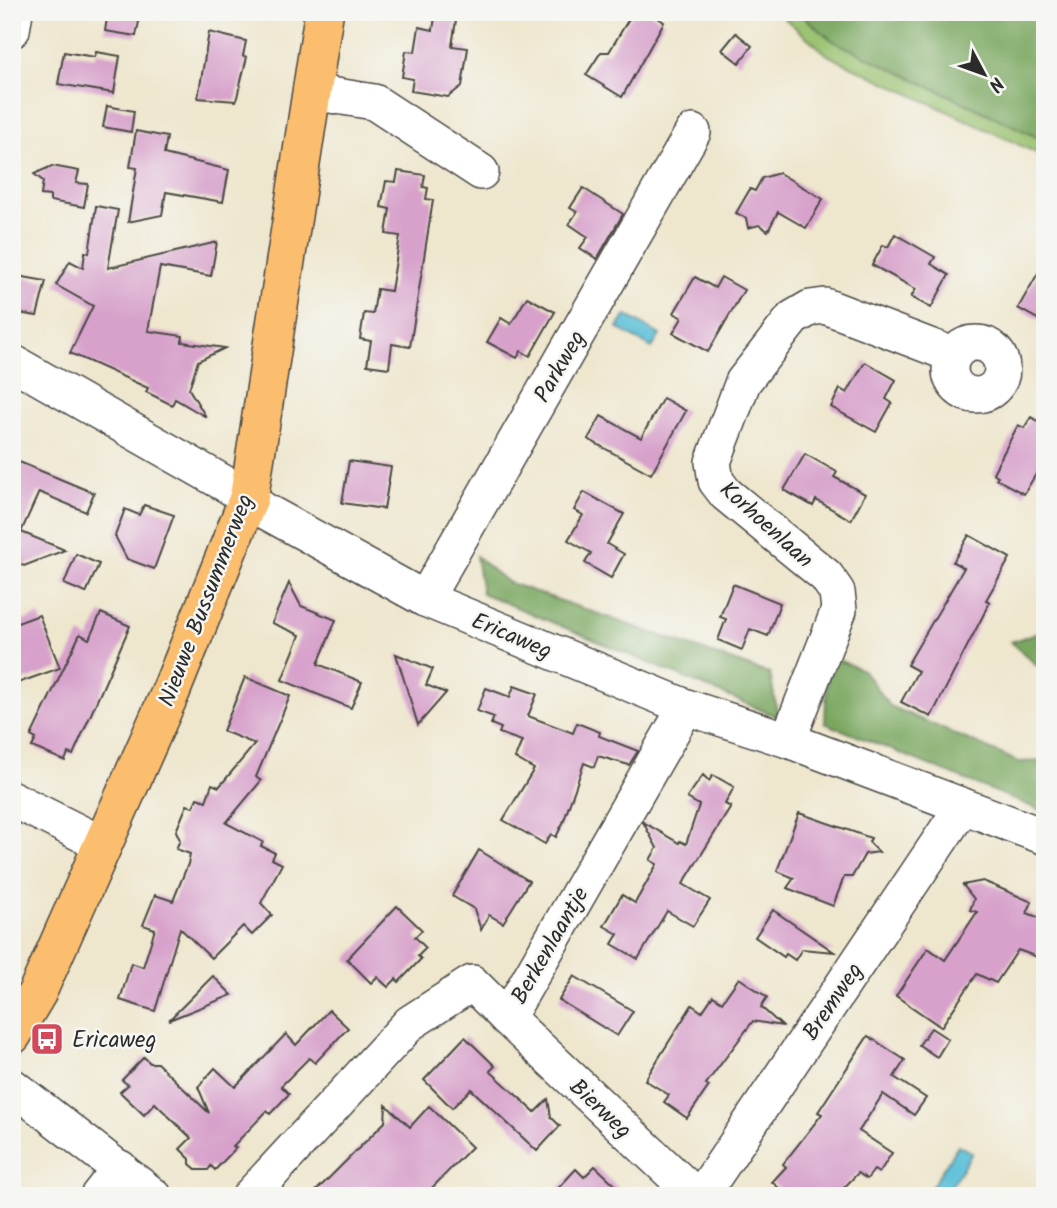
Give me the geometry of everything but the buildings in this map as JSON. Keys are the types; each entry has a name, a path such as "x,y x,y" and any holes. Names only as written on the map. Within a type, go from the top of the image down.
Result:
{"main road":[{"name":"Nieuwe Bussummerweg","path":"12,1035 37,993 171,691 249,498 324,12"}],"street":[{"path":"12,30 15,12"},
{"path":"311,92 374,102 481,172"},
{"name":"Parkweg","path":"425,598 693,132"},
{"name":"Korhoenlaan","path":"788,740 839,610 837,592 826,576 726,494 716,481 713,462 743,382 793,318 810,308 825,306 953,355"},
{"name":"Ericaweg","path":"12,362 249,498 265,511 425,598 686,707 788,740 1045,837"},
{"name":"Berkenlaantje","path":"250,1196 410,1023 472,983 507,1018 686,707"},
{"path":"12,799 102,844"},
{"name":"Bremweg","path":"701,1196 963,806"},
{"name":"Bierweg","path":"507,1018 696,1196"},
{"path":"12,1086 154,1196"},
{"path":"98,1196 120,1168"}],"green space":[{"path":"777,12 1045,12 1045,157 829,56"},
{"path":"798,12 1045,12 1045,141 833,41"},
{"path":"476,556 507,582 770,674 778,717 482,593"},
{"path":"1045,630 1045,673 1011,642"},
{"path":"828,656 863,670 890,706 1019,762 1045,761 1045,812 825,723"}],"water":[{"path":"626,315 660,335 652,348 618,328"},
{"path":"958,1145 972,1153 946,1194 932,1186"}],"place":[{"name":"Ericaweg","path":"47,1039"}]}
